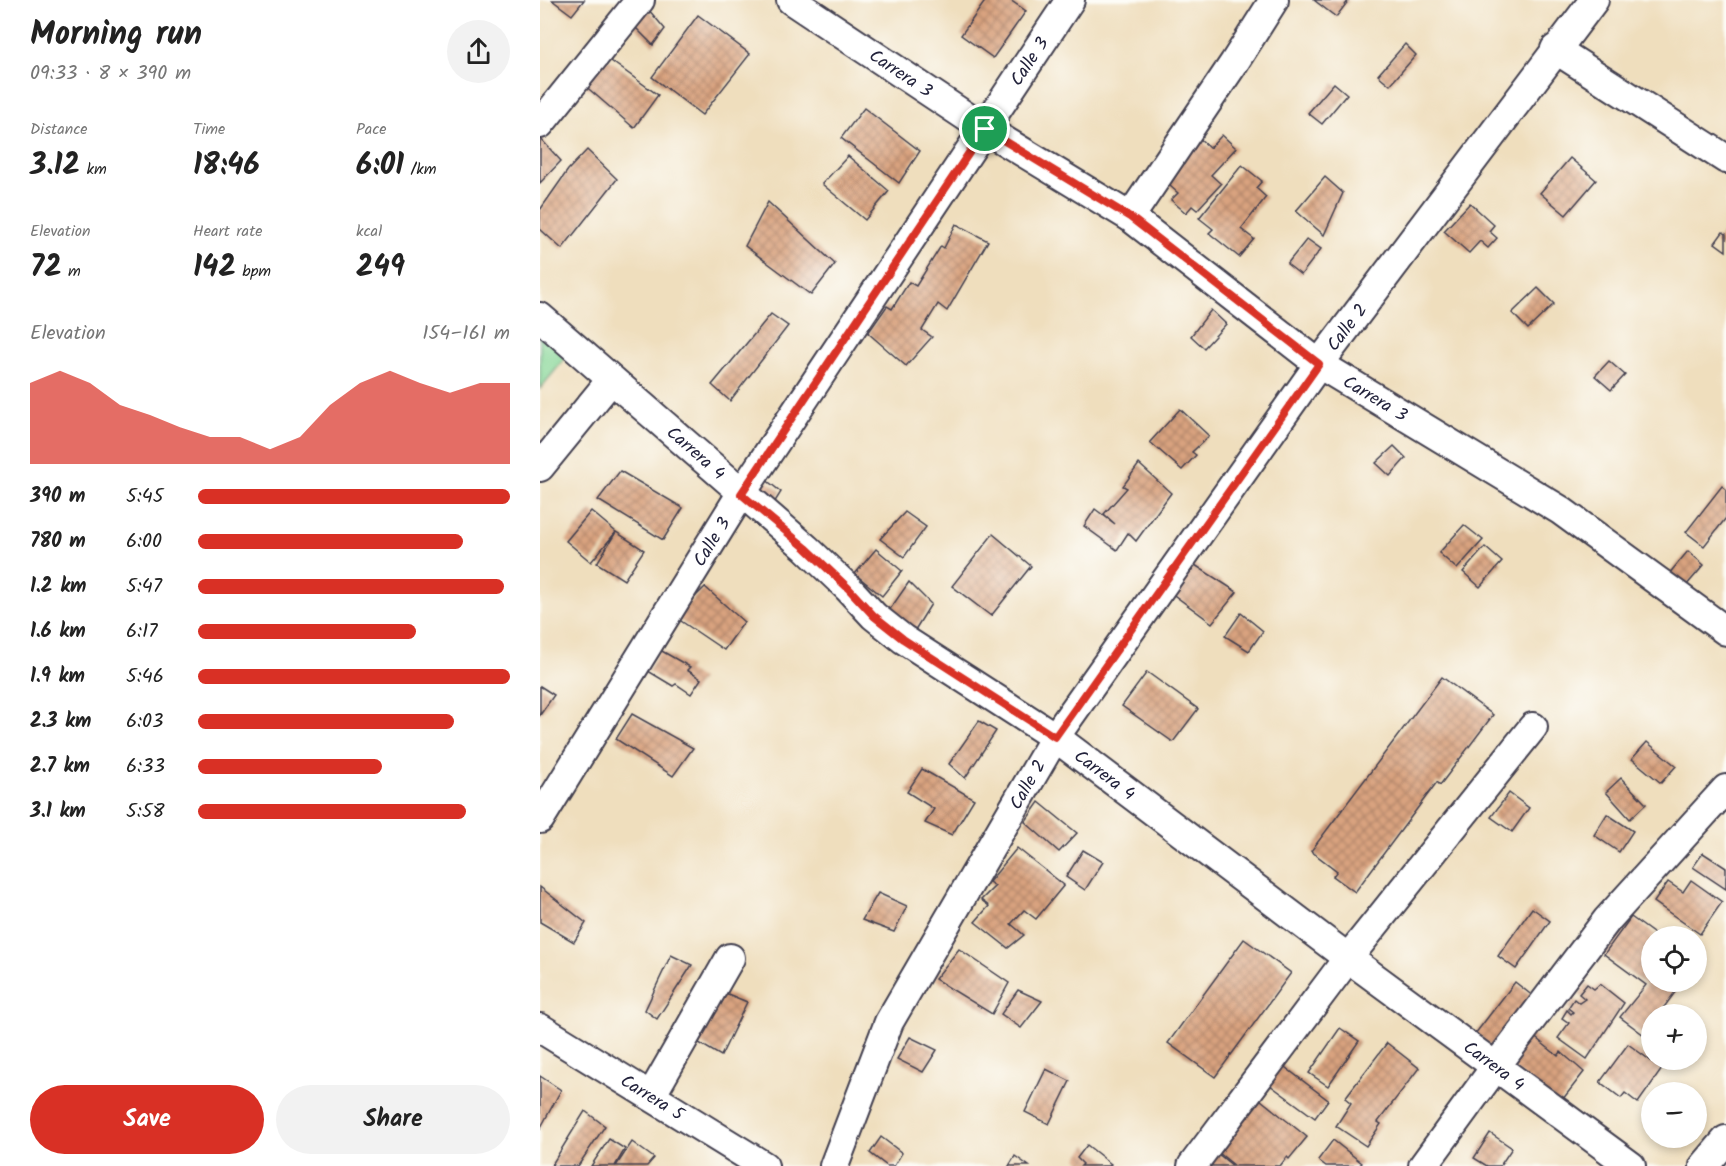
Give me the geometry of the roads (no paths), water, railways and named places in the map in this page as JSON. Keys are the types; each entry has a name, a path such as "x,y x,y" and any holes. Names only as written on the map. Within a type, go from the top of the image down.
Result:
{"street":[{"path":"540,124 640,0"},
{"name":"Carrera 3","path":"791,0 985,129 1126,215 1319,364 1560,510 1726,631"},
{"name":"Calle 3","path":"540,819 741,494 1070,0"},
{"path":"1126,215 1228,73 1274,0"},
{"name":"Calle 2","path":"834,1166 889,1022 1055,737 1319,364 1594,0"},
{"path":"1555,49 1726,159"},
{"name":"Carrera 4","path":"540,317 741,494 806,548 874,616 903,639 1055,737 1348,958 1631,1166"},
{"path":"540,467 611,380"},
{"path":"1192,1166 1348,958 1533,727"},
{"path":"1423,1166 1607,920 1726,789"},
{"path":"651,1096 730,957"},
{"name":"Carrera 5","path":"540,1028 763,1166"},
{"path":"1704,1166 1726,1140"}]}
